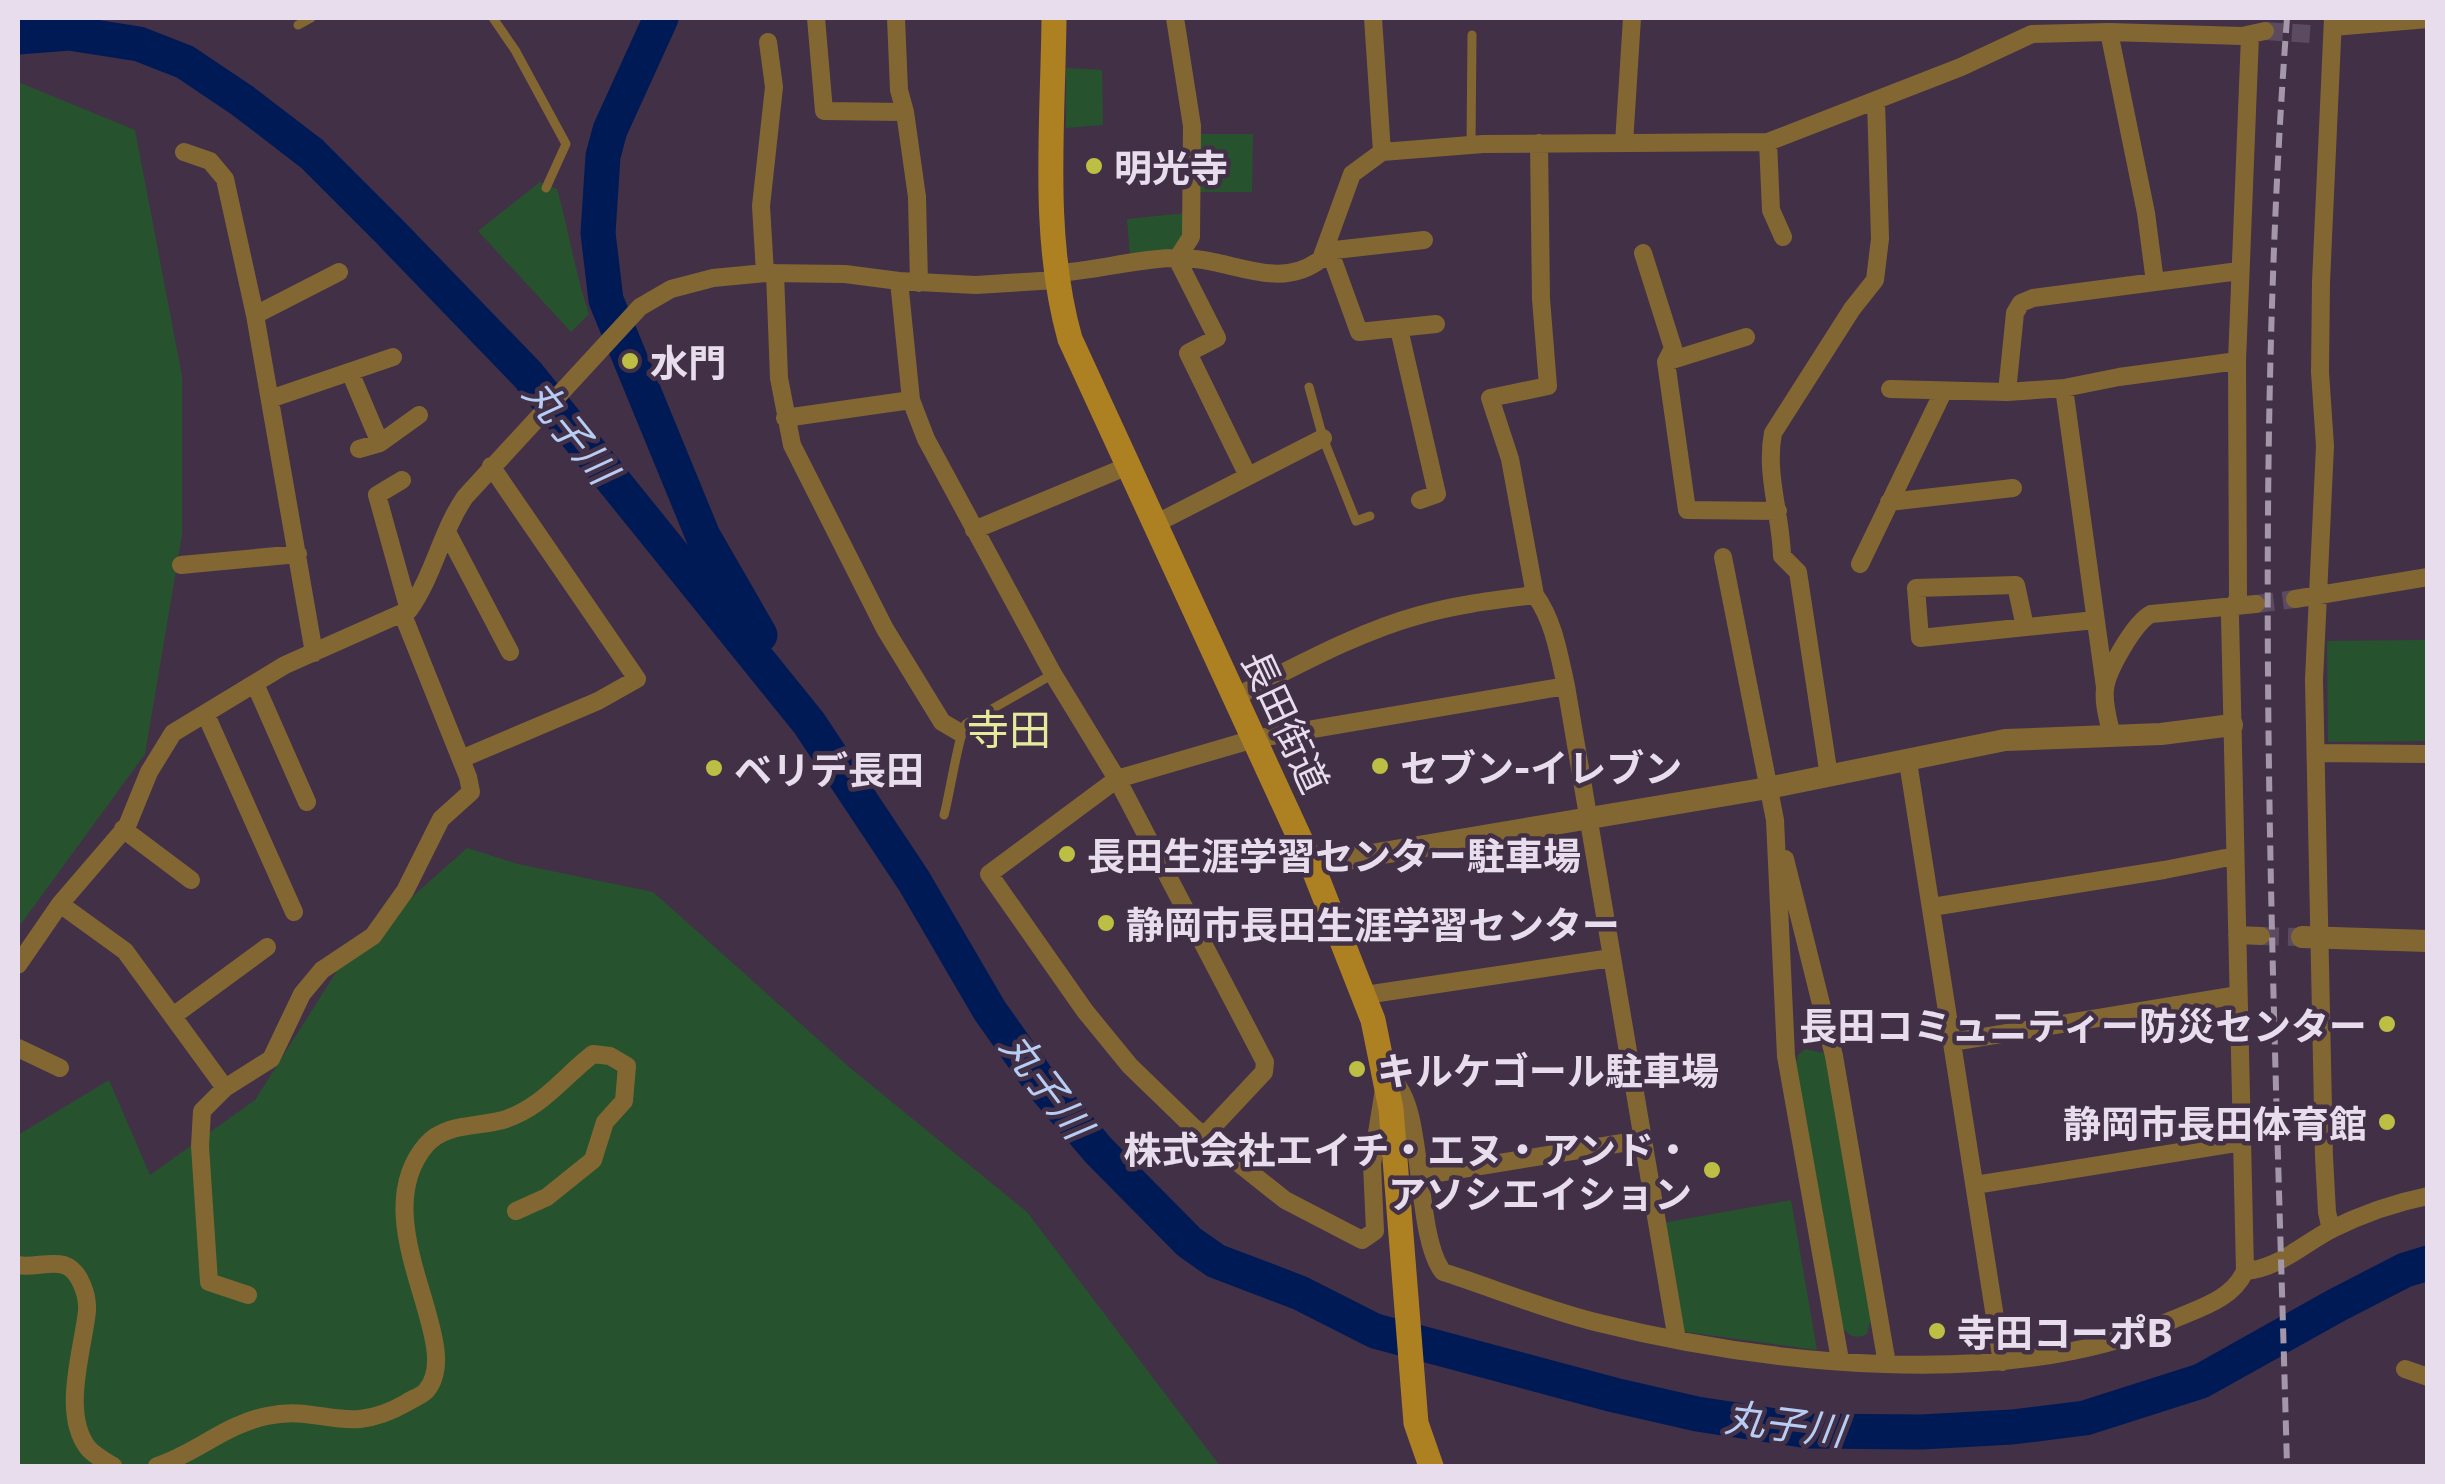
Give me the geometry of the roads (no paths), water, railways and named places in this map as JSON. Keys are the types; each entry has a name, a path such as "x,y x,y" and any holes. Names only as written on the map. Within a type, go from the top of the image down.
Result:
{"main road":[{"name":"長田街道","path":"1054,18 1056,277 1070,339 1312,865 1365,995 1386,1077 1416,1423 1431,1466"}],"street":[{"path":"816,18 824,111 905,112"},
{"path":"896,18 899,90 916,197 920,283"},
{"path":"1175,18 1192,126 1191,237 1177,259"},
{"path":"1373,18 1382,152"},
{"path":"1624,143 1632,18"},
{"path":"2311,34 2332,26 2428,19"},
{"path":"18,965 60,904 124,830 149,772 174,733 285,664 406,612 421,594 456,511 492,466 648,300 671,289 713,278 770,273 845,274 898,282 976,285 1193,258 1276,275 1296,273 1311,267 1325,253 1352,174 1382,152 1471,144 1768,142 1961,67 2029,26 2110,32 2250,30 2237,361 2238,599 2231,608 2245,1272 2238,1288 2155,1328 2048,1357 2002,1362 1886,1364 1677,1340 1591,1320 1443,1272 1430,1248 1402,1086 1386,1077 1372,1164 1374,1231 1362,1240 1285,1200 1204,1136 1130,1066 989,874 1117,778 1254,740 1566,686"},
{"path":"2331,1230 2326,1212 2311,937 2314,680 2325,446 2320,282 2332,26"},
{"path":"2110,32 2146,213 2154,282"},
{"path":"768,42 774,87 761,206 784,418 802,467 884,629 942,722 959,732"},
{"path":"1829,776 1798,572 1782,556 1770,451 1772,434 1852,310 1876,280 1880,239 1876,100"},
{"path":"1768,142 1770,199 1783,237"},
{"path":"1538,143 1541,300 1548,386 1490,398 1510,459 1535,595 1554,636 1566,686 1677,1340"},
{"path":"184,152 210,161 225,179 255,315 314,652"},
{"path":"1325,253 1424,240"},
{"path":"1325,253 1334,263 1358,332 1436,324"},
{"path":"1643,253 1673,348 1666,362 1687,510 1778,511"},
{"path":"1177,259 1216,338 1188,353 1248,476"},
{"path":"2006,392 2015,313 2021,303 2089,288 2239,271"},
{"path":"255,315 338,272"},
{"path":"898,282 911,400 926,440 1053,674 1117,778 1266,1062 1264,1072 1204,1136"},
{"path":"1399,329 1438,494 1420,500"},
{"path":"1666,362 1746,337"},
{"path":"270,399 392,357"},
{"path":"1890,389 2006,392 2064,388 2119,376 2237,361"},
{"path":"350,372 380,443"},
{"path":"2064,388 2112,737"},
{"path":"1860,564 1943,392"},
{"path":"784,418 911,400"},
{"path":"359,449 380,443 419,415"},
{"path":"1154,524 1323,438"},
{"path":"461,759 598,701 637,679 492,466"},
{"path":"974,530 1128,466"},
{"path":"248,1295 209,1282 200,1146 202,1111 224,1088 271,1059 302,994 322,970 374,936 429,848 441,819 471,792 406,612 377,495 402,480"},
{"path":"1890,502 2012,488"},
{"path":"447,532 510,652"},
{"path":"181,564 298,554"},
{"path":"1723,557 1775,820 1834,1056 1886,1364"},
{"path":"2296,599 2428,578"},
{"path":"2025,627 2016,586 1916,588 1920,638 2095,620"},
{"path":"1235,697 1311,659 1415,616 1466,603 1535,595"},
{"path":"2105,688 2114,664 2142,618 2256,604"},
{"path":"254,684 307,802"},
{"path":"206,714 294,912"},
{"path":"1312,865 1768,788 2005,740 2112,737 2232,725"},
{"path":"2316,753 2428,754"},
{"path":"1908,762 2002,1362"},
{"path":"1775,820 1786,1056 1840,1360"},
{"path":"124,830 192,880"},
{"path":"1932,907 2235,856"},
{"path":"60,904 125,952 224,1088"},
{"path":"2237,935 2260,936"},
{"path":"2311,937 2428,941"},
{"path":"173,1016 267,947"},
{"path":"1365,995 1611,958"},
{"path":"1952,1042 2238,996"},
{"path":"18,1048 60,1068"},
{"path":"157,1466 238,1424 266,1416 293,1413 352,1422 372,1418 425,1392 435,1372 435,1346 410,1260 403,1203 406,1176 428,1143 454,1127 506,1119 534,1106 594,1054 610,1056 627,1066 624,1101 605,1122 592,1160 547,1197 516,1210"},
{"path":"1419,1176 1641,1140"},
{"path":"1975,1185 2242,1142"},
{"path":"2245,1272 2270,1266 2381,1206 2428,1196"},
{"path":"18,1265 63,1265 75,1272 82,1286 88,1307 77,1361 76,1414 86,1446 114,1466"},
{"path":"2405,1368 2428,1377"}],"lane":[{"path":"298,25 311,18"},
{"path":"493,18 566,144 546,188"},
{"path":"1471,144 1472,35"},
{"path":"1309,387 1323,438 1356,521 1370,516"},
{"path":"944,815 958,761 959,732 966,724 1053,674"}],"waterway":[{"path":"661,18 610,130 603,156 598,233 606,300 703,536 760,635"},
{"name":"丸子川","path":"18,37 69,33 139,44 185,62 312,154 388,230 528,375 809,723 914,881 990,1011 1041,1083 1099,1151 1189,1242 1216,1261 1300,1293 1375,1331 1614,1395 1697,1414 1808,1431 1921,1432 2085,1418 2201,1381 2337,1305 2405,1270 2428,1263"}],"tunnel":[{"path":"2265,31 2311,34"},
{"path":"2256,604 2295,599"},
{"path":"2261,936 2302,937"}],"railway":[{"path":"2287,18 2276,199 2268,560 2272,923 2287,1466"}],"place":[{"name":"明光寺","path":"1094,166"},
{"name":"水門","path":"630,361"},
{"name":"セブン-イレブン","path":"1380,766"},
{"name":"ベリデ長田","path":"714,768"},
{"name":"長田生涯学習センター駐車場","path":"1067,854"},
{"name":"静岡市長田生涯学習センター","path":"1106,923"},
{"name":"長田コミュニティー防災センター","path":"2387,1024"},
{"name":"キルケゴール駐車場","path":"1357,1069"},
{"name":"静岡市長田体育館","path":"2387,1122"},
{"name":"株式会社エイチ・エヌ・アンド・ アソシエイション","path":"1712,1170"},
{"name":"寺田コーポB","path":"1937,1331"}],"district":[{"name":"寺田","path":"1009,728"}]}
